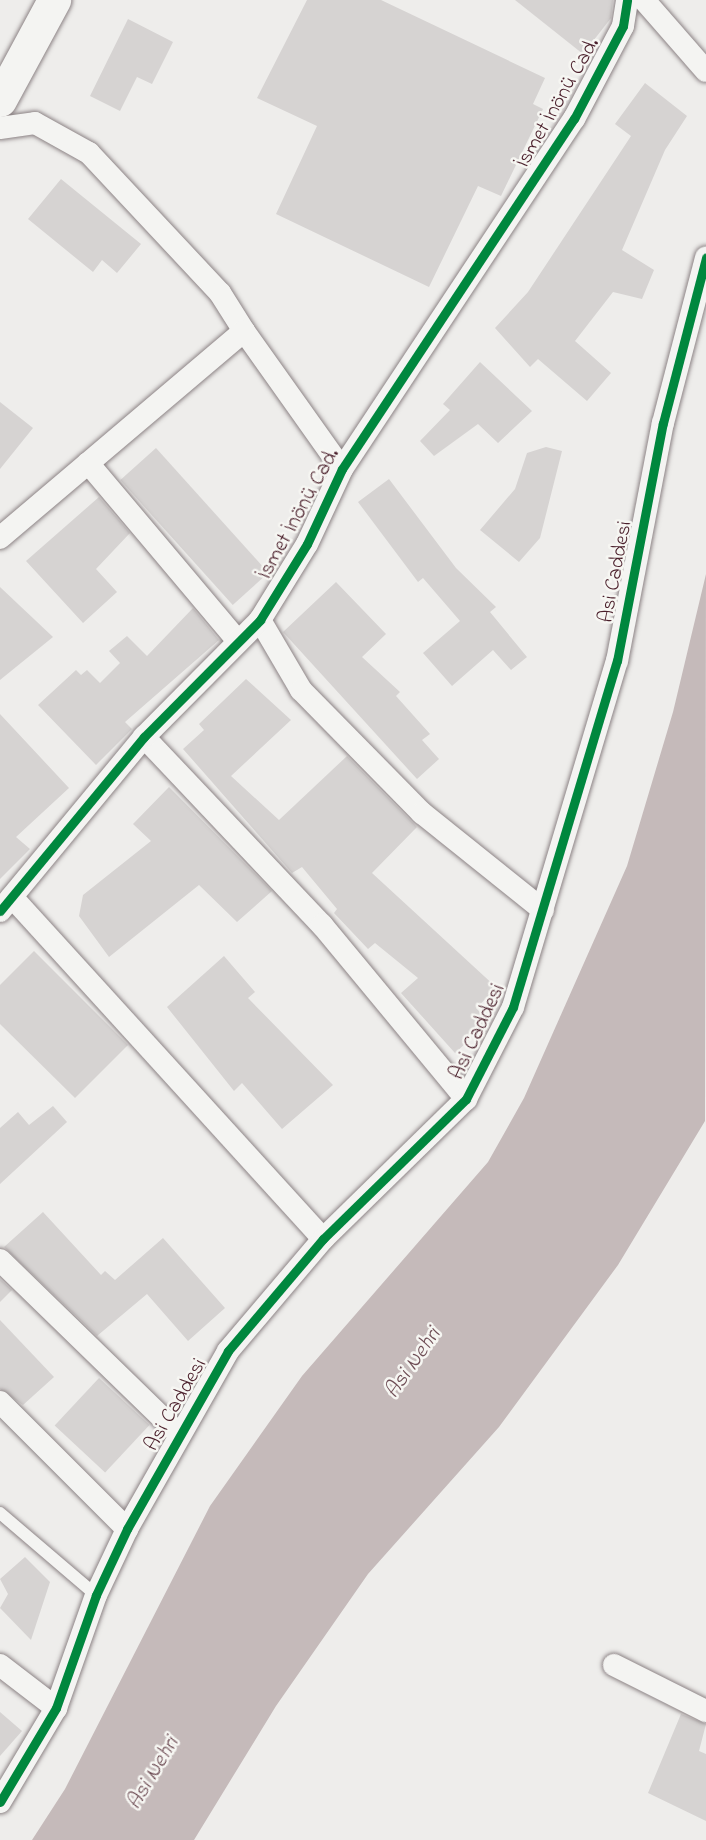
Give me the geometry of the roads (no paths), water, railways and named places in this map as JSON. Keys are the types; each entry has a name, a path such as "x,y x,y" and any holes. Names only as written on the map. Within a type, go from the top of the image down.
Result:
{"highway":[{"path":"0,100 54,0"}],"street":[{"name":"İsmet İnönü Cad.","path":"6,904 144,737 260,620 307,544 342,469 574,119 623,26 627,0"},
{"path":"644,0 706,71"},
{"path":"0,128 35,123 89,153 220,293 244,331 342,469"},
{"name":"Asi Caddesi","path":"0,1802 56,1708 96,1594 127,1529 228,1351 323,1239 466,1098 513,1007 617,662 663,423 706,258"},
{"path":"0,538 244,331"},
{"path":"88,463 238,641"},
{"path":"260,620 301,690 422,813 543,910"},
{"path":"144,737 322,925 466,1098"},
{"path":"6,904 323,1239"},
{"path":"0,1260 179,1434"},
{"path":"0,1402 127,1529"},
{"path":"0,1665 56,1708"},
{"path":"614,1665 706,1711"}],"lane":[{"path":"0,1513 96,1594"}],"water":[{"name":"Asi Nehri","path":"706,574 705,1121 618,1265 499,1427 368,1574 276,1706 194,1840 32,1840 65,1789 210,1506 302,1376 488,1162 524,1098 627,866 673,712"}]}
